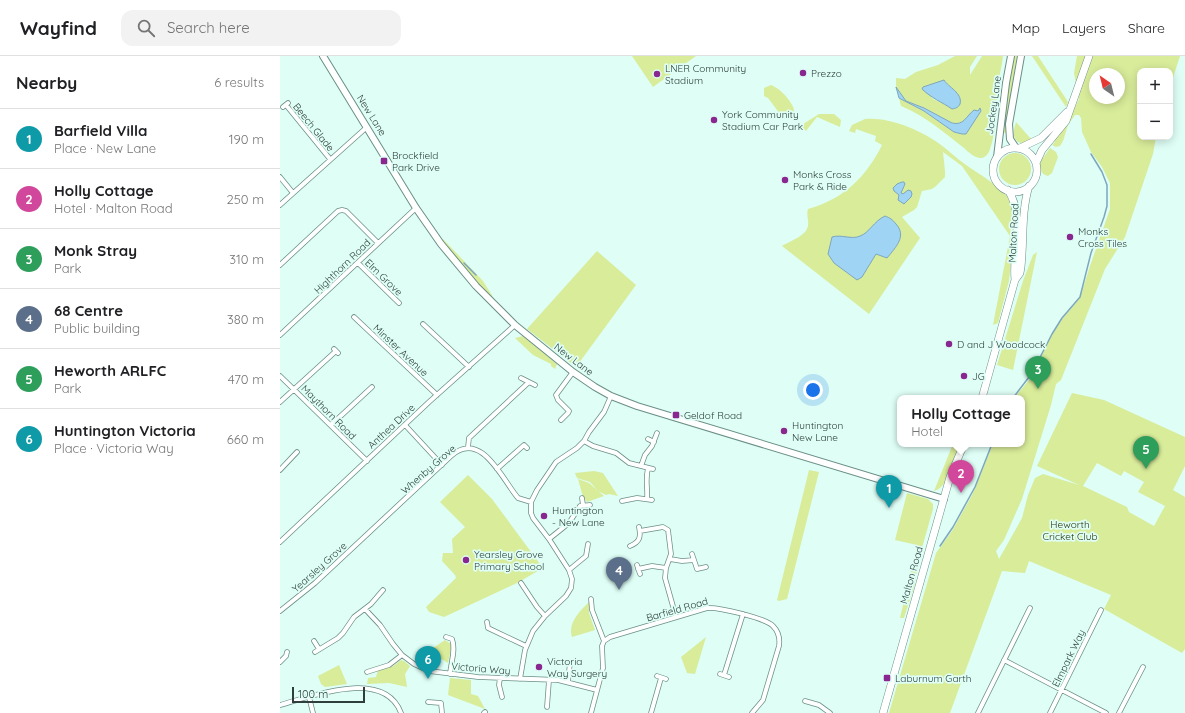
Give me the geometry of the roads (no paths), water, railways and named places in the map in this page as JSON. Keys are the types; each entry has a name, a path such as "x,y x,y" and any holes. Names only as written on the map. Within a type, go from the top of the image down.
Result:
{"main road":[{"path":"1069,110 1053,128 1041,138 1018,148 1005,150 997,157 993,165 993,172 994,178 1002,188 1015,192 1022,190 1033,182 1036,173 1036,163 1042,150 1066,121 1089,56"},
{"path":"1018,148 1030,154 1036,163"},
{"name":"Malton Road","path":"983,395 1015,280 1022,267 1025,198 1029,186"},
{"name":"Malton Road","path":"1008,190 1014,199 1016,214 1015,280"},
{"name":"Malton Road","path":"883,713 950,477 963,447"}],"street":[{"name":"New Lane","path":"325,56 329,67 416,208 441,244 476,286 515,325 595,388 625,402 674,418 944,499"},
{"name":"Jockey Lane","path":"997,157 1011,56"},
{"name":"Jockey Lane","path":"1018,148 1010,139 1009,124 1021,56"},
{"name":"Beech Glade","path":"286,105 330,159"},
{"path":"280,205 367,127"},
{"path":"280,177 293,193"},
{"name":"Highthorn Road","path":"280,335 416,208"},
{"path":"280,265 338,211 342,210 346,211 378,243"},
{"name":"Elm Grove","path":"358,263 399,303"},
{"name":"Minster Avenue","path":"354,317 437,395"},
{"path":"423,324 469,367"},
{"name":"Anthea Drive","path":"280,542 437,395 515,325"},
{"path":"280,402 336,351"},
{"path":"561,420 568,413 568,411 556,396 573,372"},
{"name":"Maythorn Road","path":"280,376 367,461"},
{"path":"521,378 535,385"},
{"name":"Whenby Grove","path":"368,534 455,452 468,448 469,438 529,382"},
{"path":"331,426 372,386"},
{"path":"520,679 526,646 534,631 545,616 566,596 571,588 572,579 569,570 533,518 531,513 531,502 537,490 556,462 577,448 584,441 604,412 610,396"},
{"path":"405,425 442,465"},
{"path":"641,466 645,455 654,442 657,433"},
{"path":"648,439 654,442"},
{"path":"584,441 593,446 613,451 629,463 653,469"},
{"path":"497,469 526,445"},
{"path":"468,448 478,451 497,469 518,498 531,502"},
{"path":"280,470 297,452"},
{"path":"622,501 637,498 650,500 645,477 648,468"},
{"path":"582,498 583,505"},
{"path":"548,538 569,523 577,509 583,505 590,505"},
{"path":"630,546 638,542 640,529 659,527 666,528 671,550 670,559 666,568 666,583 676,617"},
{"name":"Yearsley Grove","path":"280,611 315,583 368,534"},
{"path":"569,570 586,556 588,544"},
{"path":"692,554 697,570 706,567"},
{"path":"670,559 682,561 694,560"},
{"path":"638,570 652,566 666,568"},
{"path":"521,583 545,616"},
{"path":"314,641 317,651 338,638 354,617 371,604 383,590"},
{"path":"591,599 592,610 604,641 603,668 591,713"},
{"name":"Barfield Road","path":"604,641 610,637 703,608 721,608 766,621 776,629 780,640 777,655 763,700 752,713"},
{"path":"978,713 1030,608"},
{"name":"Victoria Way","path":"365,609 380,625 402,654 422,668 450,674 568,682 597,690"},
{"name":"Elmpark Way","path":"1050,713 1101,610"},
{"path":"724,675 743,614"},
{"path":"487,622 488,628 526,646"},
{"path":"446,637 452,639 454,649 450,674"},
{"path":"280,662 286,656 287,652"},
{"path":"366,672 389,665 402,654"},
{"path":"1004,660 1106,713"},
{"path":"568,682 570,662"},
{"path":"1119,713 1143,667"},
{"path":"651,713 659,677 666,679"},
{"path":"500,678 499,685 502,697"},
{"path":"548,707 549,680"},
{"path":"280,705 339,690 372,689 392,699 401,713"},
{"path":"309,697 313,713"},
{"path":"805,701 819,705 830,713"},
{"path":"428,702 441,703 442,713"}],"water":[{"path":"944,80 955,90 959,97 960,104 957,108 952,109 922,89 923,87"},
{"path":"896,87 906,101 924,108 952,123 956,124 962,122 974,110 978,111 980,108 981,111 966,134 954,132 924,111 899,98"},
{"path":"902,182 905,184 901,193 903,194 908,190 911,191 912,194 904,204 898,200 899,195 893,188"},
{"path":"885,216 890,218 899,228 899,241 887,258 876,254 862,277 857,280 834,263 828,254 832,237 860,236"}],"waterway":[{"path":"1031,375 1062,318 1080,297 1091,253 1107,206 1107,185 1102,172 1091,154"},
{"path":"464,263 476,275"},
{"path":"1015,395 1029,377"},
{"path":"940,546 953,527 975,487 991,447"}],"place":[{"name":"Prezzo","path":"803,73"},
{"name":"LNER Community Stadium","path":"657,74"},
{"name":"York Community Stadium Car Park","path":"714,120"},
{"name":"Brockfield Park Drive","path":"384,161"},
{"name":"Monks Cross Park & Ride","path":"785,180"},
{"name":"Monks Cross Tiles","path":"1070,237"},
{"name":"D and J Woodcock","path":"949,344"},
{"name":"JG","path":"964,376"},
{"name":"Monk Stray","path":"1038,389"},
{"name":"Geldof Road","path":"676,415"},
{"name":"Huntington New Lane","path":"784,431"},
{"name":"Heworth ARLFC","path":"1146,469"},
{"name":"Holly Cottage","path":"961,493"},
{"name":"Barfield Villa","path":"889,508"},
{"name":"Huntington - New Lane","path":"544,516"},
{"name":"Yearsley Grove Primary School","path":"466,560"},
{"name":"68 Centre","path":"619,590"},
{"name":"Victoria Way Surgery","path":"539,667"},
{"name":"Laburnum Garth","path":"887,678"},
{"name":"Huntington Victoria","path":"428,679"}],"park label":[{"name":"Heworth Cricket Club","path":"1070,530"}]}
